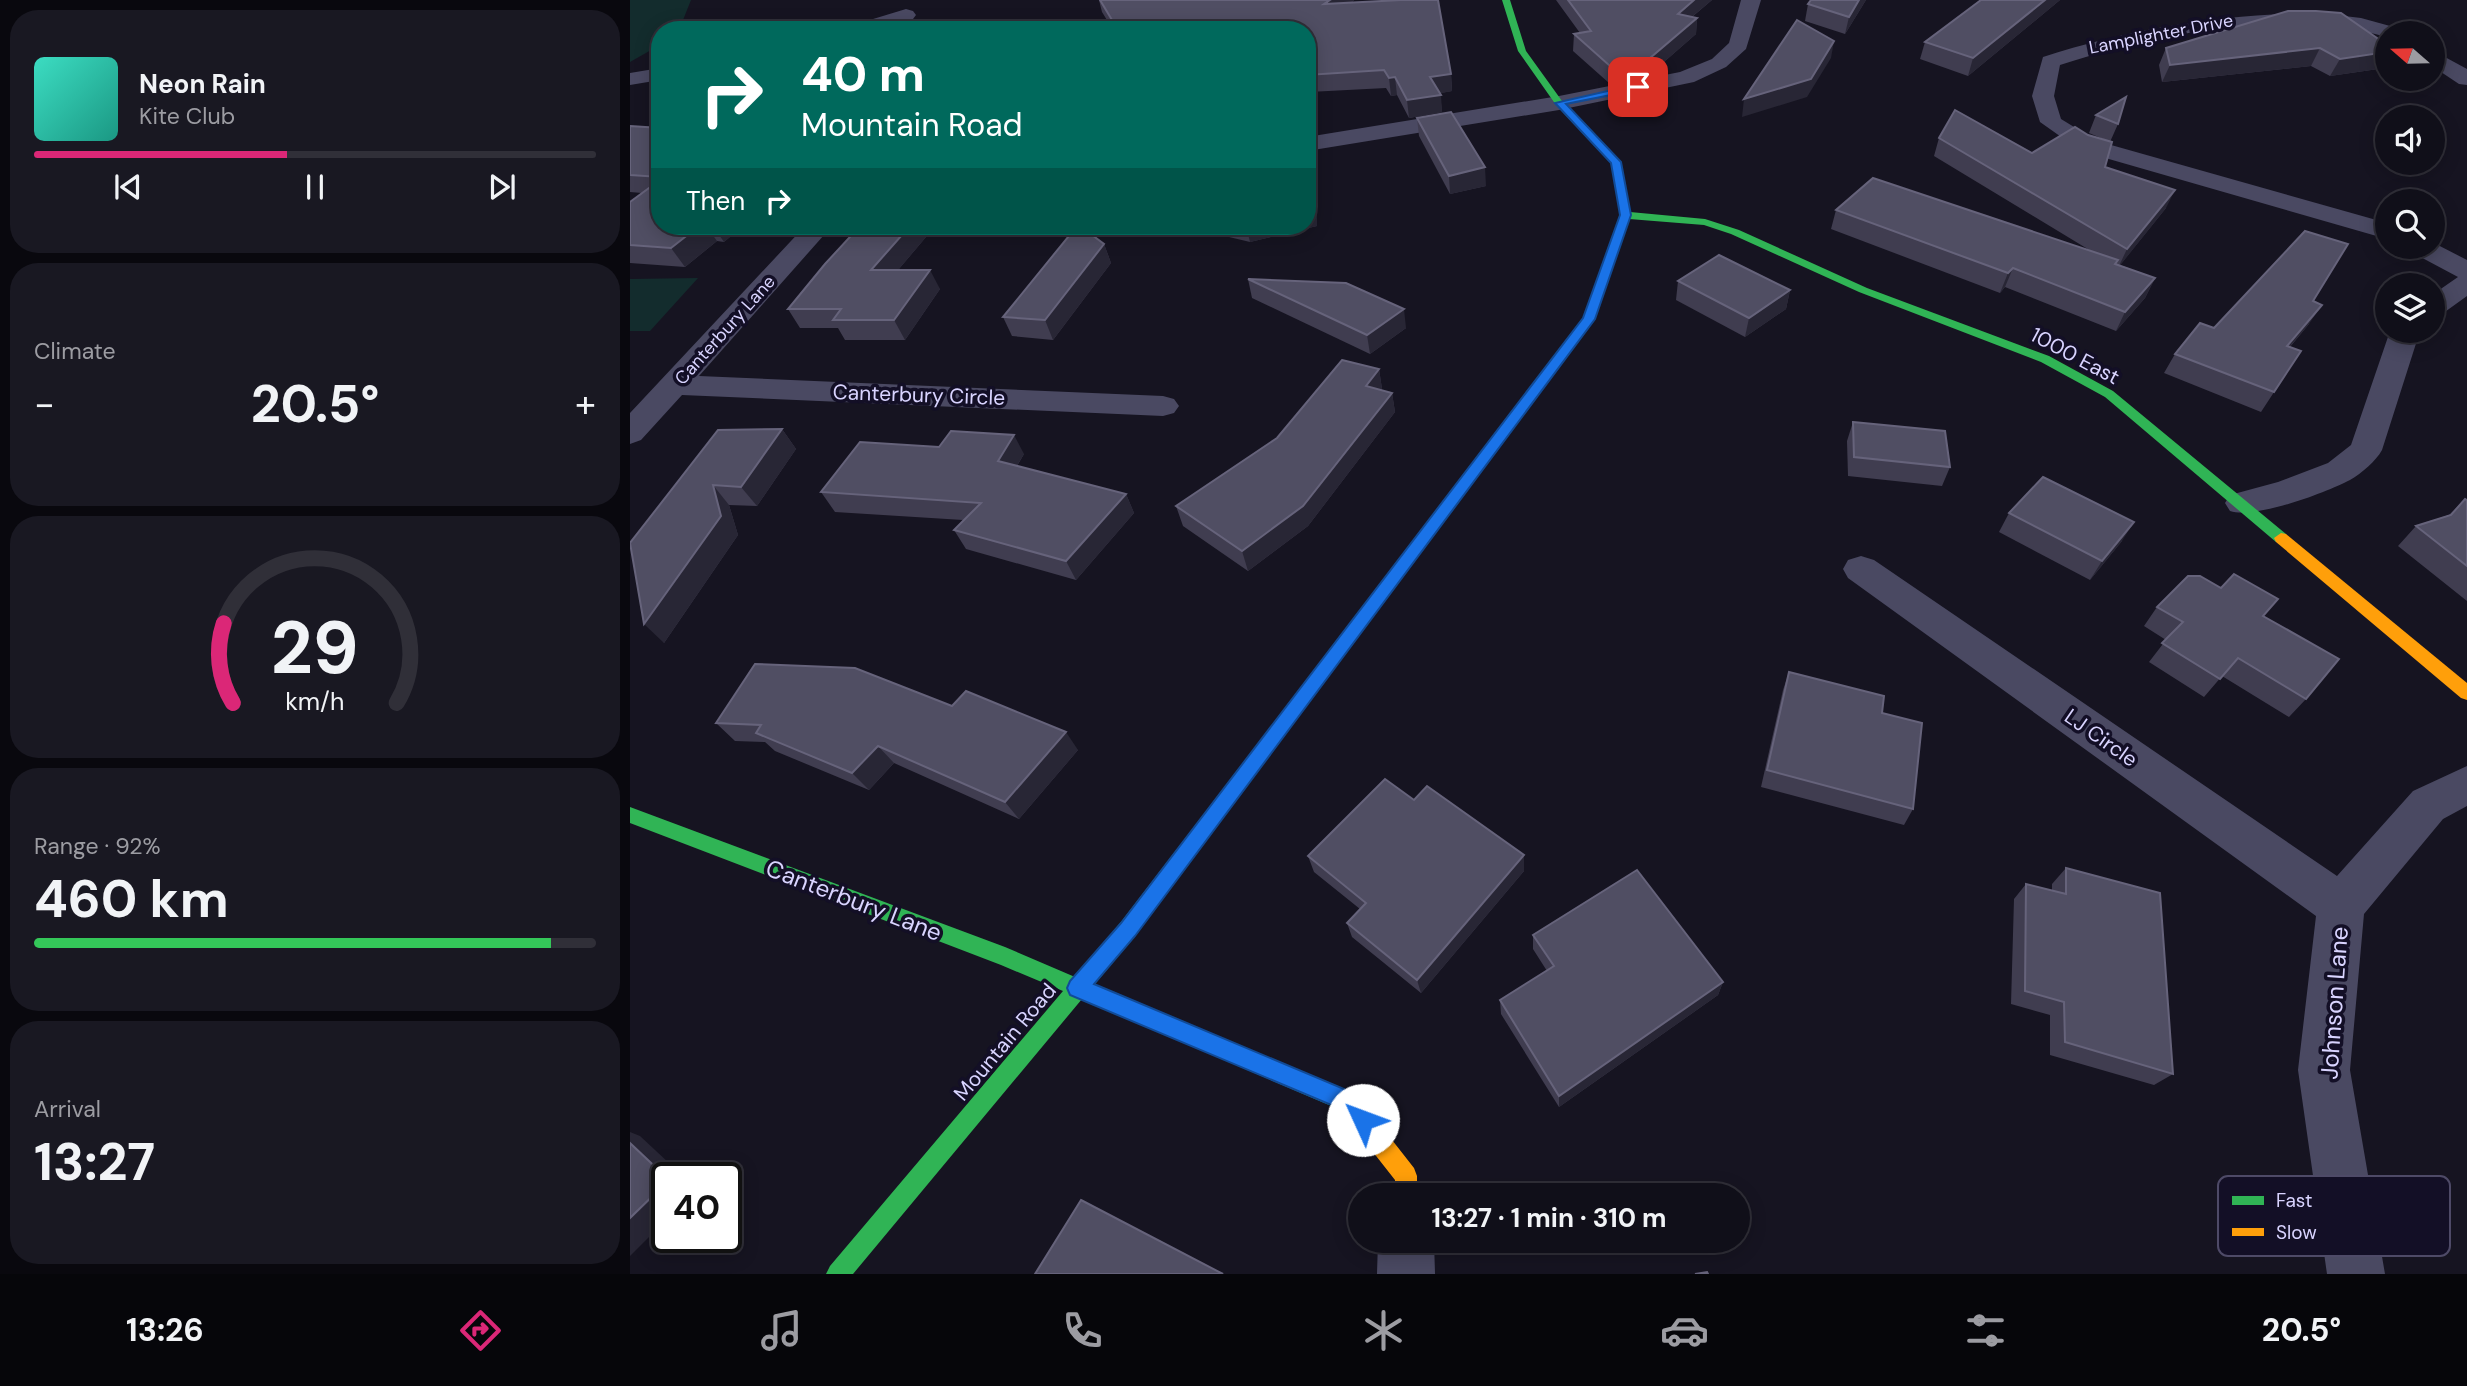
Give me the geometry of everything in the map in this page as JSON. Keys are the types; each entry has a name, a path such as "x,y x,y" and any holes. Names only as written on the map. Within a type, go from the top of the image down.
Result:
{"street":[{"name":"Mountain Road","path":"838,1274 1128,929 1589,319 1625,215 1616,162 1559,103 1522,51 1506,0"},
{"path":"1316,143 1559,103 1686,77 1719,63 1739,45 1751,0"},
{"name":"Lamplighter Drive","path":"2375,26 2355,18 2322,13 2246,18 2144,34 2091,46 2050,61 2043,96 2051,122 2089,146 2375,228"},
{"path":"886,21 906,15"},
{"path":"2445,65 2467,79"},
{"path":"630,79 651,76"},
{"name":"1000 East","path":"1625,215 1706,222 1735,232 1863,290 2045,359 2109,394 2467,693"},
{"name":"Canterbury Lane","path":"630,433 811,235"},
{"path":"2444,259 2467,271"},
{"path":"2445,299 2467,283"},
{"path":"2242,503 2287,491 2340,471 2366,450 2401,343"},
{"name":"Canterbury Circle","path":"675,385 1163,406"},
{"name":"LJ Circle","path":"1861,569 2341,906"},
{"name":"Johnson Lane","path":"2341,1176 2324,1070 2341,906 2428,805 2467,785"},
{"name":"Canterbury Lane","path":"630,815 1005,957 1348,1102 1406,1176 1406,1183"},
{"path":"1406,1253 1406,1274"},
{"name":"Johnson Lane","path":"2353,1256 2356,1274"}],"green space":[{"path":"630,0 691,0 683,21 651,21 651,50 630,62"},
{"path":"698,278 650,331 630,331 630,279"}],"building":[{"path":"1100,0 1330,0 1324,4 1438,0 1451,74 1430,77 1441,95 1407,100 1395,77 1389,78 1384,70 1316,74 1316,21 1113,21"},
{"path":"1568,0 1694,0 1678,14 1697,18 1650,58 1610,66 1574,34 1591,31"},
{"path":"1811,0 1859,0 1849,17 1808,4"},
{"path":"1981,0 2045,0 1973,58 1925,42"},
{"path":"2288,11 2341,13 2375,37 2375,54 2340,59 2320,48 2170,65 2166,48"},
{"path":"1797,20 1834,41 1811,79 1744,99"},
{"path":"2126,97 2118,124 2096,115"},
{"path":"1955,110 2032,153 2075,127 2088,135 2112,142 2105,167 2175,190 2127,249 1939,138"},
{"path":"1451,112 1485,167 1449,176 1417,118"},
{"path":"630,126 651,127 651,176 630,175"},
{"path":"1873,178 2118,260 2115,264 2155,278 2125,312 2013,268 2008,273 1836,210"},
{"path":"651,187 651,235 688,235 671,248 630,245 630,202"},
{"path":"2305,231 2348,244 2313,301 2322,305 2287,346 2301,351 2274,392 2175,354 2200,323 2214,328"},
{"path":"852,235 902,235 871,270 930,270 894,320 833,320 841,309 788,309"},
{"path":"1070,235 1092,235 1104,244 1045,320 1003,317"},
{"path":"1719,255 1790,290 1749,318 1678,281"},
{"path":"1248,279 1346,283 1404,309 1367,335"},
{"path":"1342,360 1379,369 1366,386 1392,393 1303,506 1242,551 1176,506 1277,438"},
{"path":"1853,422 1945,431 1950,467 1854,457"},
{"path":"782,429 741,487 713,485 721,516 644,624 630,543 718,430"},
{"path":"951,431 1014,435 998,461 1126,494 1066,561 954,530 981,503 821,492 860,442 939,447"},
{"path":"2043,477 2134,522 2102,561 2009,513"},
{"path":"2465,499 2467,566 2416,526 2451,515"},
{"path":"2234,574 2278,599 2263,616 2339,659 2306,699 2238,658 2220,679 2162,643 2183,622 2157,607 2188,576 2200,576 2221,588"},
{"path":"755,664 855,668 952,706 966,691 1066,732 1005,802 878,746 852,773 756,733 761,725 716,723"},
{"path":"1789,672 1884,696 1882,713 1922,723 1913,809 1767,770"},
{"path":"1385,779 1414,800 1427,786 1524,855 1417,980 1347,923 1366,903 1308,856"},
{"path":"2066,868 2160,893 2173,1074 2065,1042 2064,1002 2025,991 2026,884 2066,894"},
{"path":"1637,870 1723,982 1559,1096 1500,1000 1554,966 1533,935"},
{"path":"630,1143 651,1163 651,1198 630,1218"},
{"path":"1081,1200 1223,1274 1035,1274"}],"traffic: fast":[{"path":"1461,489 1589,319 1625,215 1616,162 1559,103 1522,51 1506,0"},
{"path":"1625,215 1705,222 1735,232 1863,290 2045,359 2109,394 2281,538"},
{"path":"838,1274 1128,929 1283,724"},
{"path":"630,815 1005,957 1343,1100"}],"traffic: slow":[{"path":"1283,724 1461,489"},
{"path":"2281,538 2467,693"},
{"path":"1343,1100 1348,1102 1406,1176 1406,1183"}],"route":[{"path":"1363,1120 1348,1102 1077,988 1128,929 1589,319 1625,215 1616,162 1559,103 1638,87"}]}
